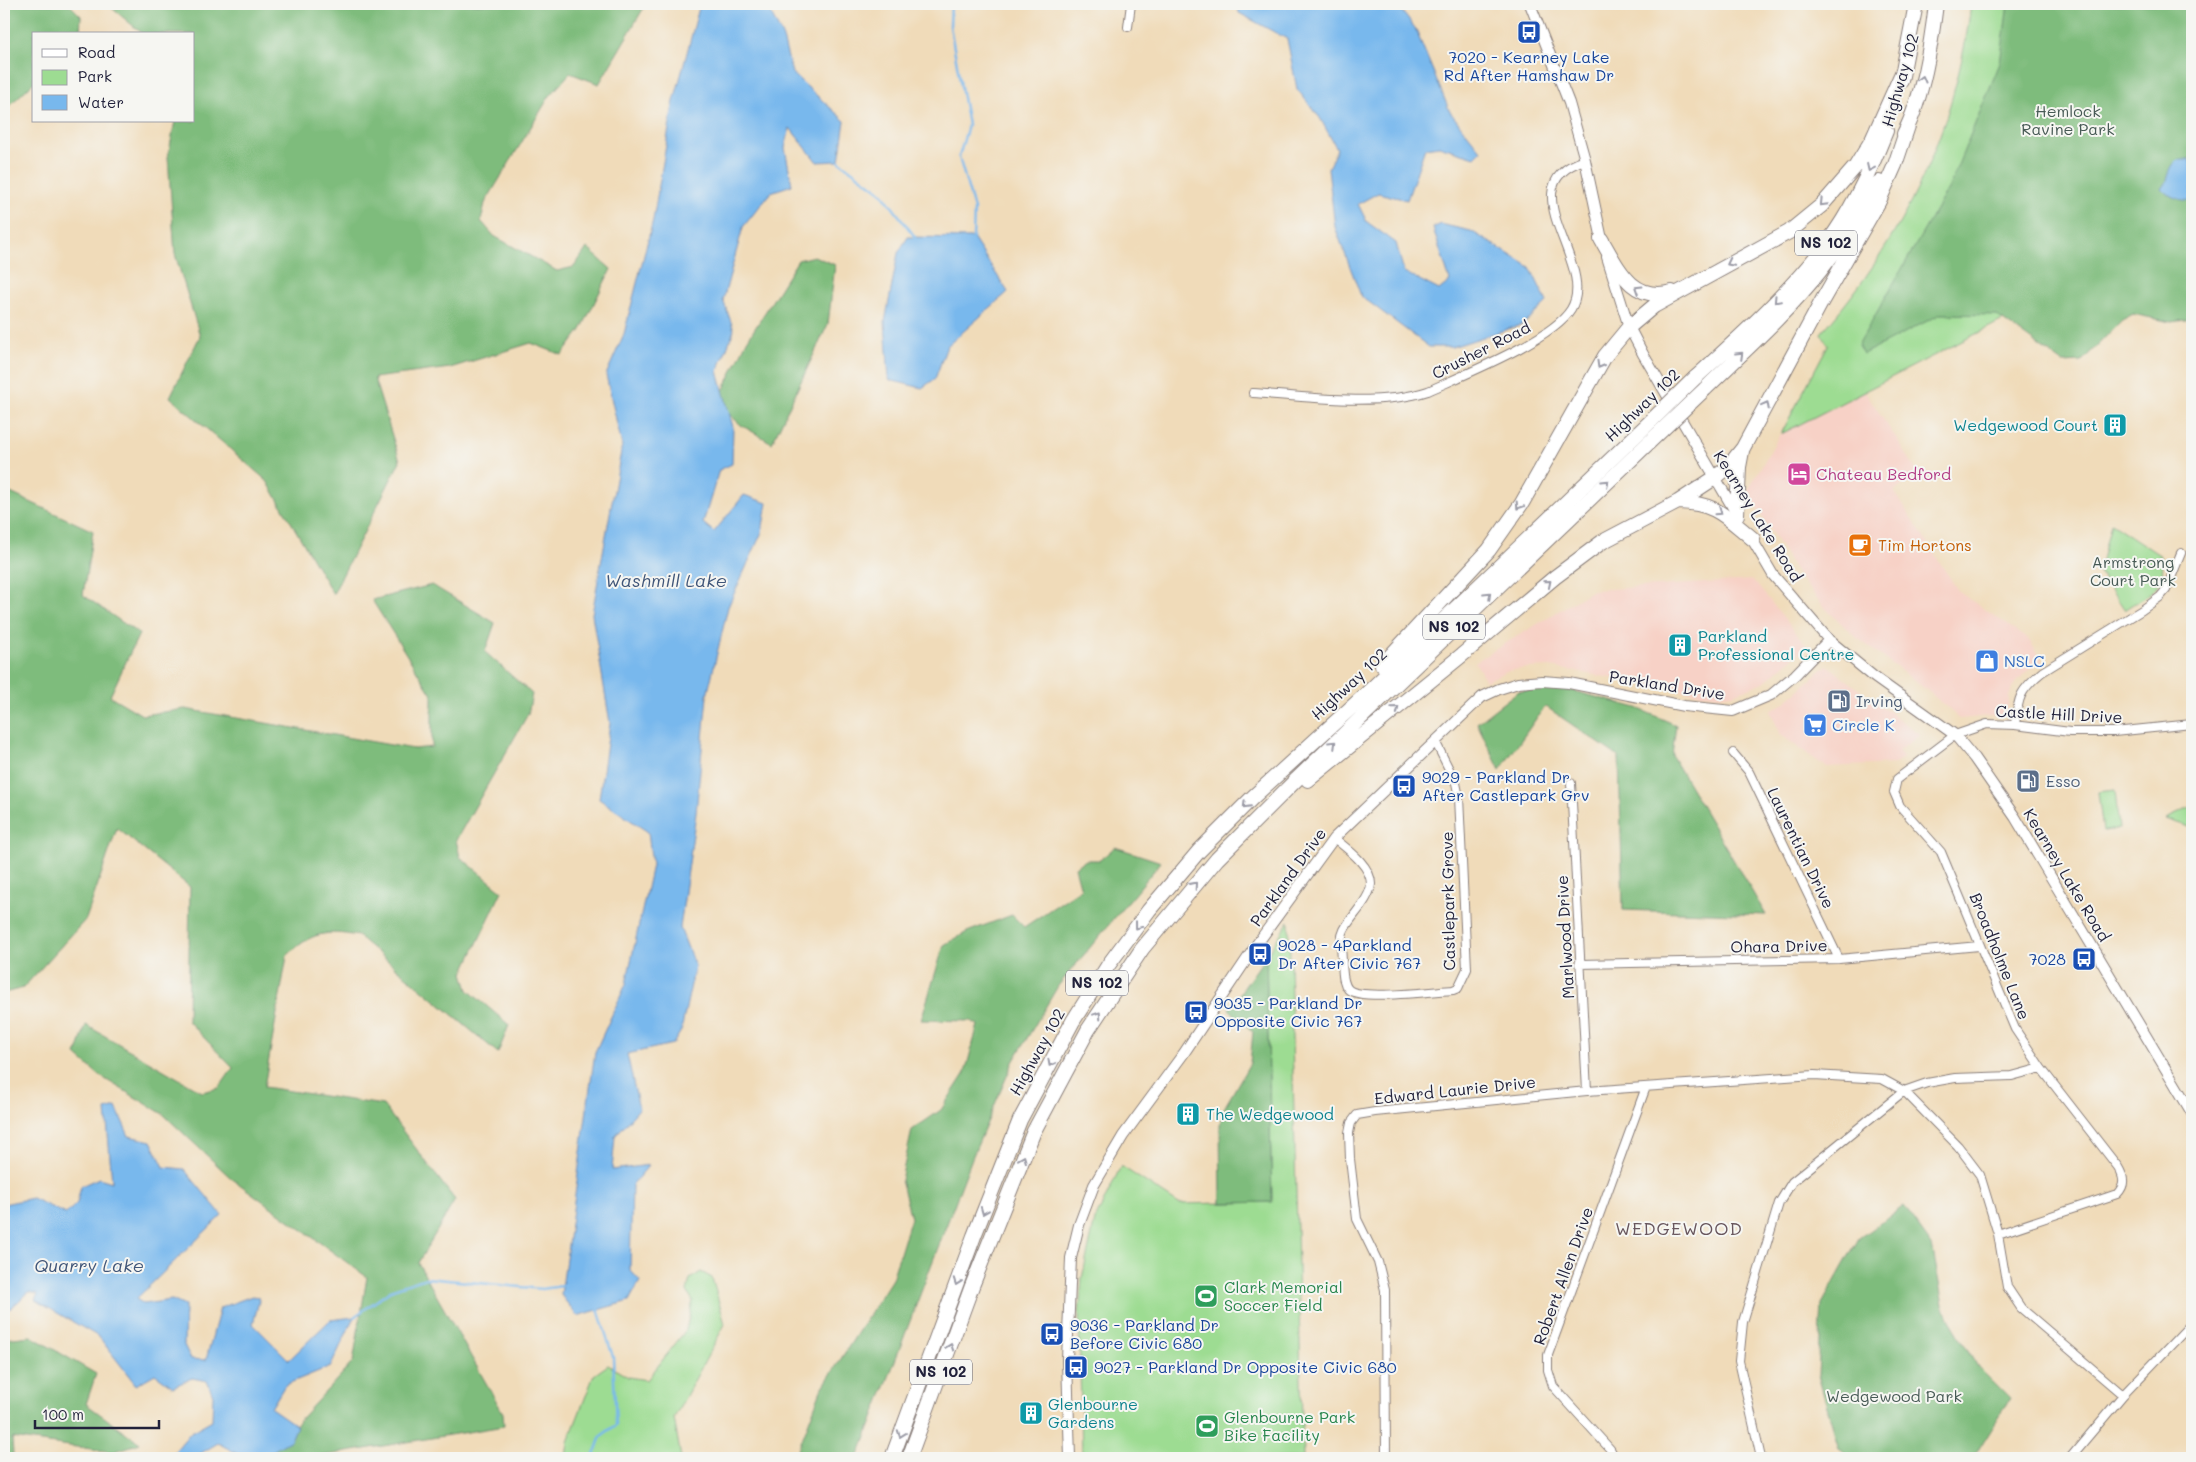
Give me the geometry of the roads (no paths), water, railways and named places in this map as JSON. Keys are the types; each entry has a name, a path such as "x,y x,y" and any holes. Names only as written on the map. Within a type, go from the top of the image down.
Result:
{"highway":[{"name":"Highway 102","path":"892,1458 974,1236 1020,1120 1073,1022 1110,964 1149,910 1199,851 1281,771 1700,384 1797,280 1829,240 1858,193 1879,150 1896,105 1916,4"},
{"name":"Highway 102","path":"1700,384 1767,329 1818,273 1860,216 1908,126 1932,39 1936,4"},
{"path":"1281,771 1489,550 1522,503 1605,356 1629,327 1654,306 1684,288 1789,232 1822,205 1856,166 1872,140 1902,72"},
{"path":"1249,828 1555,577 1602,542 1678,502 1716,478 1727,468 1743,448 1823,299 1879,201 1895,165 1908,126"},
{"path":"1601,239 1624,277 1632,286 1645,293 1661,295 1684,288"},
{"name":"Highway 102","path":"909,1458 972,1286 1034,1131 1088,1030 1142,949 1217,859 1657,425"},
{"path":"1737,515 1739,467 1743,448"},
{"path":"1678,502 1694,502 1709,506 1724,515 1753,540"}],"main road":[{"name":"Kearney Lake Road","path":"1530,4 1570,103 1585,160 1601,239 1629,327 1737,515 1773,575 1829,640 1874,677 1955,736 1974,758 2015,817 2192,1113"},
{"name":"Parkland Drive","path":"1070,1458 1067,1360 1071,1258 1079,1225 1094,1185 1123,1136 1184,1052 1257,944 1334,838 1482,697 1499,688 1542,680 1684,706 1733,711 1771,695 1795,675 1829,640"}],"street":[{"path":"1128,27 1131,4"},
{"name":"Crusher Road","path":"1253,393 1382,399 1410,396 1428,391 1534,341 1566,316 1575,300 1573,270 1551,196 1554,183 1561,172 1573,164 1585,160"},
{"path":"2015,725 2017,700 2028,684 2042,672 2160,597 2166,590 2181,554"},
{"name":"Castle Hill Drive","path":"1955,736 1987,724 2015,725 2070,732 2114,732 2192,724"},
{"name":"Broadholme Lane","path":"1955,736 1897,779 1894,792 1900,806 1941,852 1960,892 1979,946 2015,1029 2041,1068 2124,1177 2122,1188 2117,1194 1998,1234"},
{"name":"Castlepark Grove","path":"1334,838 1362,864 1368,873 1371,884 1366,897 1343,931 1341,940 1343,978 1349,990 1356,994 1375,995 1453,990 1458,988 1467,969 1459,797 1456,784 1435,741"},
{"name":"Laurentian Drive","path":"1733,752 1749,772 1839,959"},
{"name":"Marlwood Drive","path":"1571,783 1587,1091"},
{"name":"Ohara Drive","path":"1579,964 1839,959 1979,946"},
{"path":"1761,1458 1739,1361 1743,1322 1780,1203 1792,1182 1904,1091 1927,1083 1955,1078 2012,1076 2041,1068"},
{"name":"Edward Laurie Drive","path":"1386,1458 1385,1290 1378,1262 1357,1219 1350,1159 1351,1123 1357,1115 1375,1112 1587,1091 1814,1075 1882,1078 1904,1091 1958,1146 1980,1175 1998,1234 2007,1288 2021,1308 2123,1396"},
{"name":"Robert Allen Drive","path":"1615,1458 1610,1449 1553,1386 1548,1370 1548,1355 1646,1087"},
{"path":"2070,1458 2123,1396 2192,1323"}],"water":[{"name":"Washmill Lake","path":"700,4 766,4 782,35 792,73 845,121 839,161 817,162 790,128 785,148 792,185 771,192 743,227 723,300 734,330 718,371 733,427 732,464 719,470 703,523 714,532 744,495 767,503 762,532 728,607 707,696 696,813 680,928 695,966 681,1031 673,1044 627,1054 639,1109 615,1136 612,1170 649,1165 632,1185 630,1270 640,1281 629,1301 577,1316 561,1295 595,1052 626,984 652,865 648,832 599,799 610,723 592,614 622,446 606,375 624,334 653,220 673,105"},
{"path":"1238,4 1396,4 1415,28 1450,112 1481,151 1475,157 1439,146 1425,148 1407,200 1378,193 1358,204 1367,222 1396,243 1404,272 1439,290 1450,281 1433,228 1440,224 1471,231 1530,267 1547,302 1524,324 1452,347 1429,347 1361,296 1335,227 1328,168 1337,149 1320,118 1297,89 1287,39 1239,13"},
{"path":"2181,159 2188,159 2192,162 2192,200 2176,198 2162,189 2172,166"},
{"path":"908,237 973,238 1008,292 947,346 935,379 922,388 889,380 885,322 898,253"},
{"name":"Quarry Lake","path":"116,1107 129,1136 151,1141 164,1167 184,1169 222,1215 136,1299 144,1304 172,1300 185,1306 184,1345 191,1359 206,1360 220,1308 252,1296 260,1297 253,1324 289,1360 330,1320 354,1317 331,1366 285,1385 271,1408 297,1426 291,1440 261,1458 245,1458 218,1443 193,1458 169,1458 191,1432 212,1420 213,1395 207,1381 192,1378 173,1387 155,1374 136,1385 99,1337 35,1300 38,1294 29,1292 4,1314 4,1204 32,1198 66,1214 77,1203 81,1186 99,1178 112,1182 106,1110"}],"waterway":[{"path":"951,4 950,26 968,125 959,157 974,209 973,238"},
{"path":"839,161 882,193 915,237"},
{"path":"354,1317 393,1289 426,1278 542,1289 562,1286"},
{"path":"593,1458 601,1436 616,1425 613,1357 598,1309"}],"place":[{"name":"7020 - Kearney Lake Rd After Hamshaw Dr","path":"1529,32"},
{"name":"Wedgewood Court","path":"2115,425"},
{"name":"Chateau Bedford","path":"1799,474"},
{"name":"Tim Hortons","path":"1860,545"},
{"name":"Parkland Professional Centre","path":"1680,645"},
{"name":"NSLC","path":"1987,661"},
{"name":"Irving","path":"1839,701"},
{"name":"Circle K","path":"1815,725"},
{"name":"Esso","path":"2028,781"},
{"name":"9029 - Parkland Dr After Castlepark Grv","path":"1404,786"},
{"name":"9028 - 4Parkland Dr After Civic 767","path":"1260,954"},
{"name":"7028","path":"2084,959"},
{"name":"9035 - Parkland Dr Opposite Civic 767","path":"1196,1012"},
{"name":"The Wedgewood","path":"1188,1114"},
{"name":"Clark Memorial Soccer Field","path":"1206,1296"},
{"name":"9036 - Parkland Dr Before Civic 680","path":"1052,1334"},
{"name":"9027 - Parkland Dr Opposite Civic 680","path":"1076,1367"},
{"name":"Glenbourne Gardens","path":"1031,1413"},
{"name":"Glenbourne Park Bike Facility","path":"1207,1426"}],"district":[{"name":"WEDGEWOOD","path":"1679,1229"}],"park label":[{"name":"Hemlock Ravine Park","path":"2068,120"},
{"name":"Armstrong Court Park","path":"2133,571"},
{"name":"Wedgewood Park","path":"1894,1396"}]}
